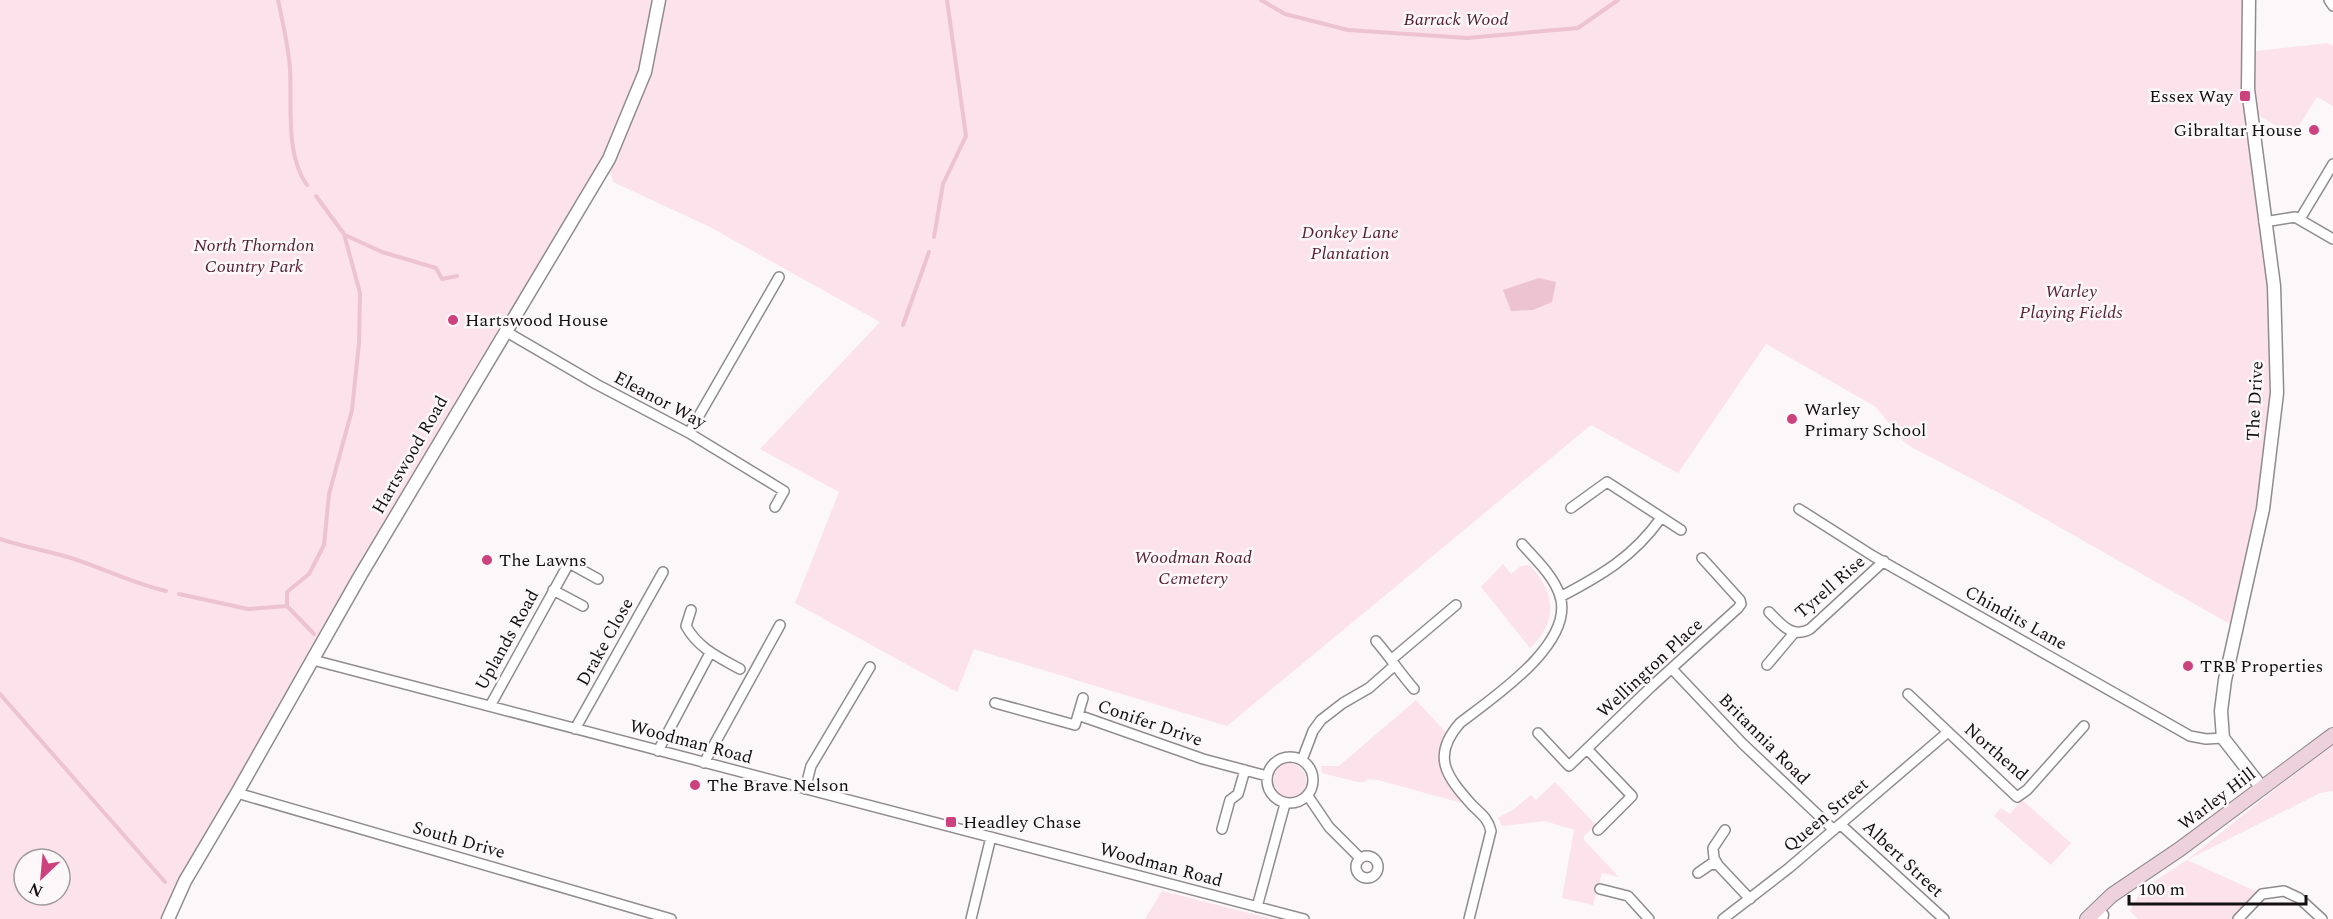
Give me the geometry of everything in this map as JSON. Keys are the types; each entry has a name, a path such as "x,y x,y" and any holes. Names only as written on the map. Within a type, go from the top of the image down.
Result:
{"main road":[{"name":"Warley Hill","path":"2087,919 2112,896 2333,735"},
{"name":"Warley Hill","path":"2100,918 2121,891"}],"street":[{"name":"Hartswood Road","path":"168,919 185,881 313,660 505,331 609,159 645,72 659,0"},
{"name":"The Drive","path":"2223,738 2221,711 2225,680 2263,509 2277,393 2274,286 2248,89 2249,0"},
{"path":"2330,0 2333,6"},
{"path":"2300,219 2333,164"},
{"path":"2264,222 2300,219 2333,239"},
{"path":"689,433 779,277"},
{"name":"Eleanor Way","path":"505,331 596,384 689,433 784,491 775,507"},
{"path":"1571,508 1607,482 1681,530"},
{"name":"Chindits Lane","path":"1799,509 1884,561 2190,736 2206,739 2223,738"},
{"path":"1560,597 1606,573 1648,536 1661,518"},
{"path":"1469,919 1491,831 1488,821 1448,776 1443,762 1446,744 1449,736 1460,723 1540,657 1556,631 1561,615 1560,597 1542,567 1522,544"},
{"name":"Wellington Place","path":"1538,733 1569,766 1741,604 1740,600 1702,558"},
{"name":"Tyrell Rise","path":"1769,612 1794,633 1802,634 1810,630 1884,561"},
{"name":"Uplands Road","path":"490,706 569,563 598,579"},
{"name":"Drake Close","path":"575,729 663,572"},
{"name":"Uplands Road","path":"554,590 583,606"},
{"path":"1302,760 1313,731 1321,720 1343,703 1369,688 1456,605"},
{"path":"691,609 686,626 698,642 710,653 740,669"},
{"path":"704,763 780,625"},
{"path":"1767,665 1794,633"},
{"path":"1376,641 1414,689"},
{"path":"658,751 710,653"},
{"name":"Woodman Road","path":"313,660 1304,919"},
{"path":"805,789 811,766 870,667"},
{"name":"Britannia Road","path":"1672,669 1743,744 1837,827"},
{"name":"Northend","path":"1908,694 2017,797 2027,790 2084,726"},
{"path":"1078,715 1083,698"},
{"name":"Conifer Drive","path":"995,703 1074,730 1078,715 1184,753 1267,776"},
{"name":"Queen Street","path":"1723,919 1837,827 1948,732"},
{"path":"2223,738 2262,788"},
{"path":"1588,750 1632,796 1598,830"},
{"path":"1290,757 1302,760 1314,774 1314,784 1308,796 1301,801 1285,804 1272,797 1266,784 1267,776 1272,765 1281,759 1290,757"},
{"path":"1222,829 1230,800 1238,794 1245,770"},
{"name":"South Drive","path":"237,793 671,919"},
{"path":"1308,796 1329,826 1360,858"},
{"path":"1257,907 1285,804"},
{"name":"Albert Street","path":"1837,827 1944,919"},
{"path":"1725,830 1713,848 1714,858 1750,899"},
{"path":"971,919 991,837"},
{"path":"1698,873 1711,864 1719,865"},
{"path":"1600,889 1628,896 1649,919"},
{"path":"2238,919 2262,894 2284,891 2299,898 2322,919"}],"green space":[{"name":"North Thorndon Country Park","path":"0,0 2245,0 2248,52 2327,43 2333,46 2333,106 2317,97 2293,135 2251,111 2264,222 2277,393 2237,628 2003,495 1915,449 1904,442 1876,407 1766,344 1678,473 1591,425 1227,726 974,649 957,692 795,603 839,492 760,449 880,322 710,227 613,182 609,160 481,371 168,919 0,919"},
{"path":"1503,564 1511,574 1521,566 1530,565 1545,586 1549,596 1549,617 1546,627 1530,648 1481,587"},
{"path":"1416,700 1449,736 1443,762 1473,806 1378,780 1368,779 1364,782 1357,782 1322,773 1321,766 1339,766"},
{"path":"2333,743 2333,791 2320,793 2187,860"},
{"path":"1288,763 1300,769 1306,781 1300,793 1288,799 1276,793 1270,781 1276,769"},
{"path":"1555,782 1596,825 1584,836 1584,840 1619,877 1602,873 1593,905 1562,898 1574,830 1545,821 1502,826 1498,818 1531,795 1536,800"},
{"path":"2022,800 2071,843 2051,865 1994,816 2001,808 2010,814"},
{"path":"2187,860 2262,894 2242,914 2244,919 2138,919 2130,911 2141,890"},
{"path":"1162,891 1273,919 1145,919"}],"shaded area":[{"path":"1539,278 1556,282 1552,302 1533,310 1511,311 1503,290"}],"waterway":[{"path":"278,0 290,68 292,144 300,173 307,185"},
{"path":"934,237 943,184 966,136 947,0"},
{"path":"1261,0 1285,14 1348,30 1467,38 1578,28 1618,0"},
{"path":"314,634 287,606 287,592 309,574 324,545 329,494 352,410 359,343 360,293 344,234 316,196"},
{"path":"345,235 382,252 436,268 442,279 457,276"},
{"path":"903,325 929,252"},
{"path":"0,539 68,557 143,585 166,591"},
{"path":"179,594 248,609 287,606"},
{"path":"0,694 165,882"}],"place":[{"name":"Essex Way","path":"2245,96"},
{"name":"Gibraltar House","path":"2314,130"},
{"name":"Hartswood House","path":"453,320"},
{"name":"Warley Primary School","path":"1792,419"},
{"name":"The Lawns","path":"487,560"},
{"name":"TRB Properties","path":"2188,666"},
{"name":"The Brave Nelson","path":"695,785"},
{"name":"Headley Chase","path":"951,822"}],"park label":[{"name":"Barrack Wood","path":"1456,19"},
{"name":"Donkey Lane Plantation","path":"1350,242"},
{"name":"Warley Playing Fields","path":"2071,301"},
{"name":"Woodman Road Cemetery","path":"1193,567"}]}
